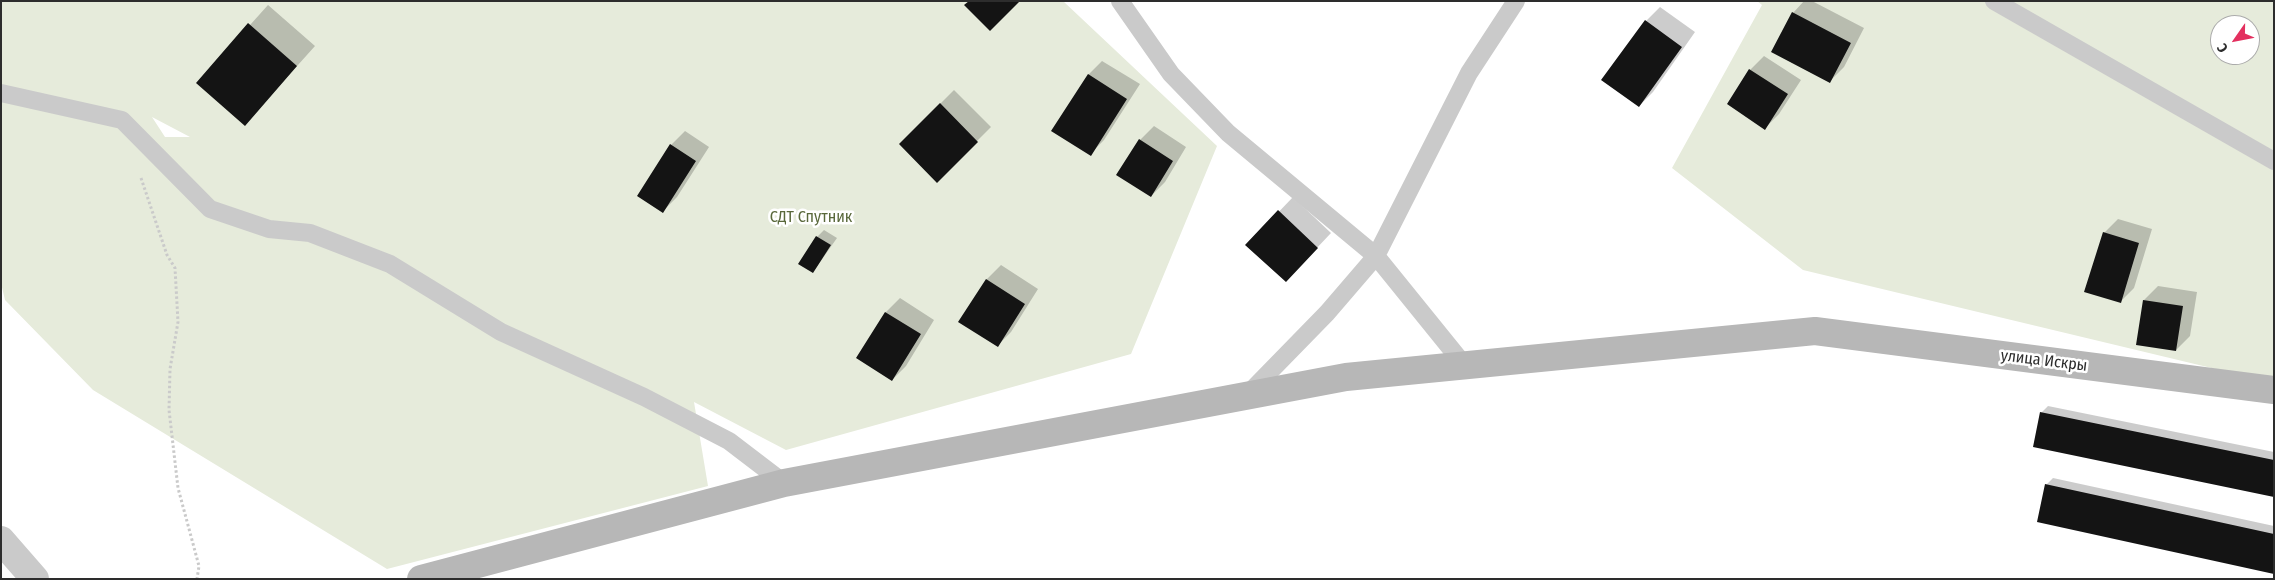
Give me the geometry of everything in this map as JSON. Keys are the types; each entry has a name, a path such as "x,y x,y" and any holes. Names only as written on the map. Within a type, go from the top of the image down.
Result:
{"main road":[{"name":"улица Искры","path":"422,579 784,483 1346,378 1815,331 2274,390"}],"street":[{"path":"1,540 35,579"}],"lane":[{"path":"1120,1 1171,74 1228,133 1376,256 1465,366"},
{"path":"1245,396 1327,313 1376,256 1469,73 1516,1"},
{"path":"1994,1 2274,161"},
{"path":"1,93 122,120 210,209 269,229 310,233 390,264 501,332 644,397 729,441 784,483"}],"path":[{"path":"140,174 167,256 175,268 178,322 170,369 169,410 178,488 199,566 197,579"}],"green space":[{"name":"СДТ Спутник","path":"1,1 1063,1 1217,146 1131,354 786,450 694,402 708,486 387,569 93,390 5,300 1,283","holes":["152,117 190,137 165,137"]},
{"path":"1757,1 2274,1 2274,383 1803,270 1672,168 1762,5"}],"building":[{"path":"969,1 1020,1 990,31 964,5"},
{"path":"1792,12 1851,43 1830,83 1771,52"},
{"path":"1645,20 1682,47 1639,107 1601,80"},
{"path":"248,23 297,66 245,126 196,83"},
{"path":"1749,69 1788,94 1765,130 1727,104"},
{"path":"1088,74 1127,99 1091,156 1051,131"},
{"path":"940,103 978,142 937,183 899,144"},
{"path":"1139,139 1173,161 1151,197 1116,175"},
{"path":"670,144 696,161 663,213 637,196"},
{"path":"1278,210 1318,248 1286,282 1245,245"},
{"path":"2103,232 2139,243 2121,303 2084,292"},
{"path":"816,236 831,245 813,273 798,264"},
{"path":"986,279 1025,304 998,347 958,322"},
{"path":"2143,300 2183,306 2176,351 2136,345"},
{"path":"885,312 921,334 892,381 856,358"},
{"path":"2040,412 2274,460 2274,497 2033,447"},
{"path":"2045,484 2274,534 2274,574 2037,522"}]}
